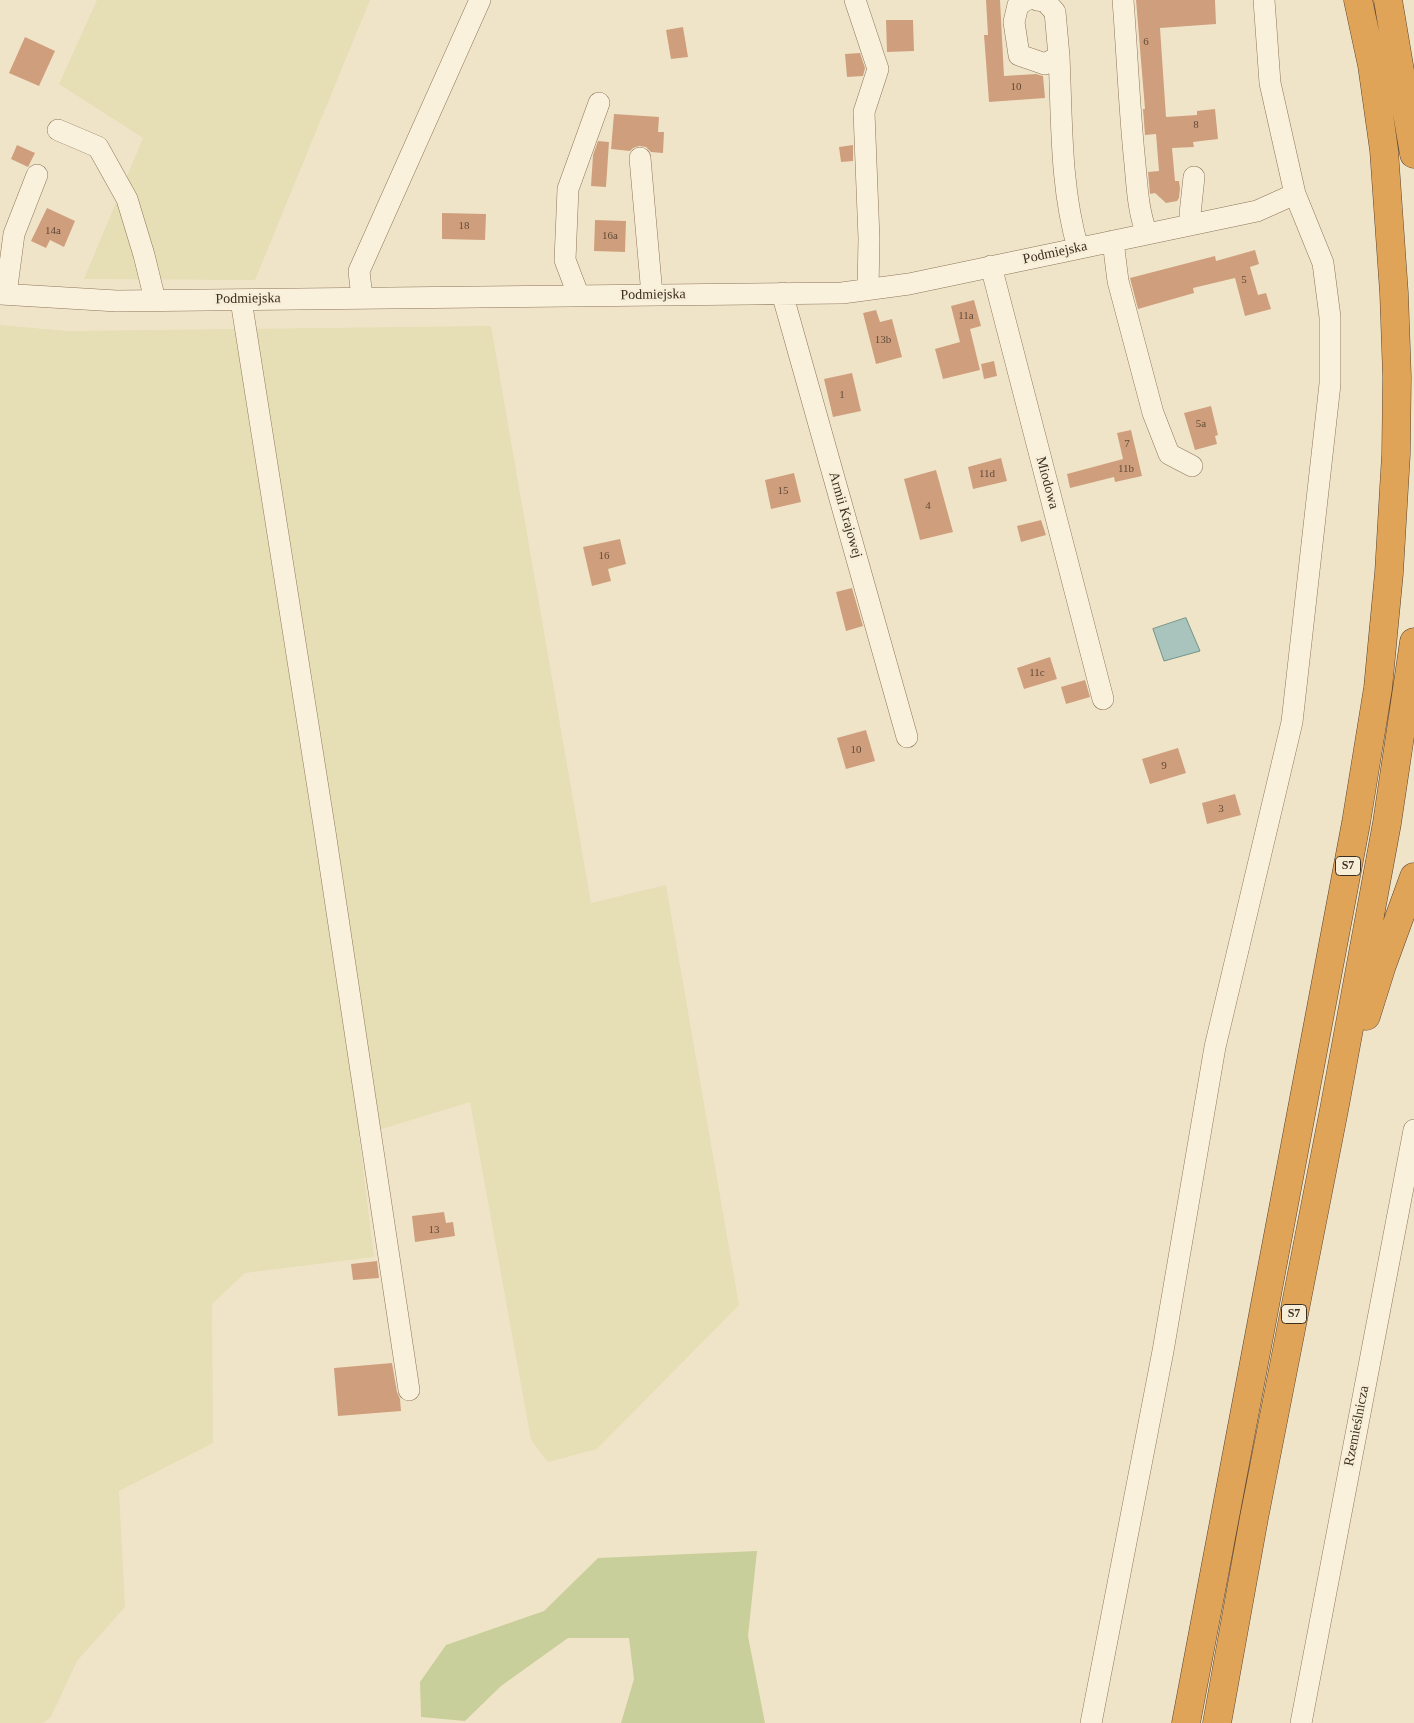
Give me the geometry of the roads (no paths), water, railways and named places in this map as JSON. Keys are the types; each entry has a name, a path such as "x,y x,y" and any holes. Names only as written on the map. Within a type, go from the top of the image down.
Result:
{"highway":[{"name":"S7","path":"1186,1723 1356,823 1378,688 1390,574 1396,454 1397,377 1394,293 1384,150 1372,66 1358,0"},
{"path":"1388,0 1414,154"},
{"name":"S7","path":"1217,1723 1254,1518 1334,1110 1387,823 1414,642"},
{"path":"1334,1110 1382,965 1414,877"}],"street":[{"path":"362,298 359,271 480,0"},
{"path":"854,0 878,69 864,112 869,239 868,289"},
{"path":"1026,0 1018,5 1014,22 1019,55 1045,64 1059,56"},
{"path":"1037,0 1045,1 1055,12 1065,175 1078,248"},
{"path":"1123,0 1138,200 1147,234"},
{"path":"1091,1723 1163,1351 1215,1047 1292,722 1330,384 1330,317 1322,263 1295,194 1270,83 1264,0"},
{"path":"576,296 576,289 565,260 568,188 599,104"},
{"path":"58,130 98,147 126,199 144,255 155,300"},
{"path":"640,158 652,295"},
{"path":"3,294 14,234 37,175"},
{"path":"1192,224 1190,214 1194,177"},
{"name":"Podmiejska","path":"3,294 117,301 842,292 909,284 1256,211 1295,194"},
{"path":"1113,241 1118,281 1153,413 1169,454 1192,466"},
{"name":"Miodowa","path":"991,266 1103,699"},
{"name":"Armii Krajowej","path":"782,293 907,737"},
{"path":"241,300 325,832 409,1390"},
{"name":"Rzemieślnicza","path":"1301,1723 1414,1130"}],"water":[{"path":"1186,618 1200,651 1164,661 1153,629"}]}
